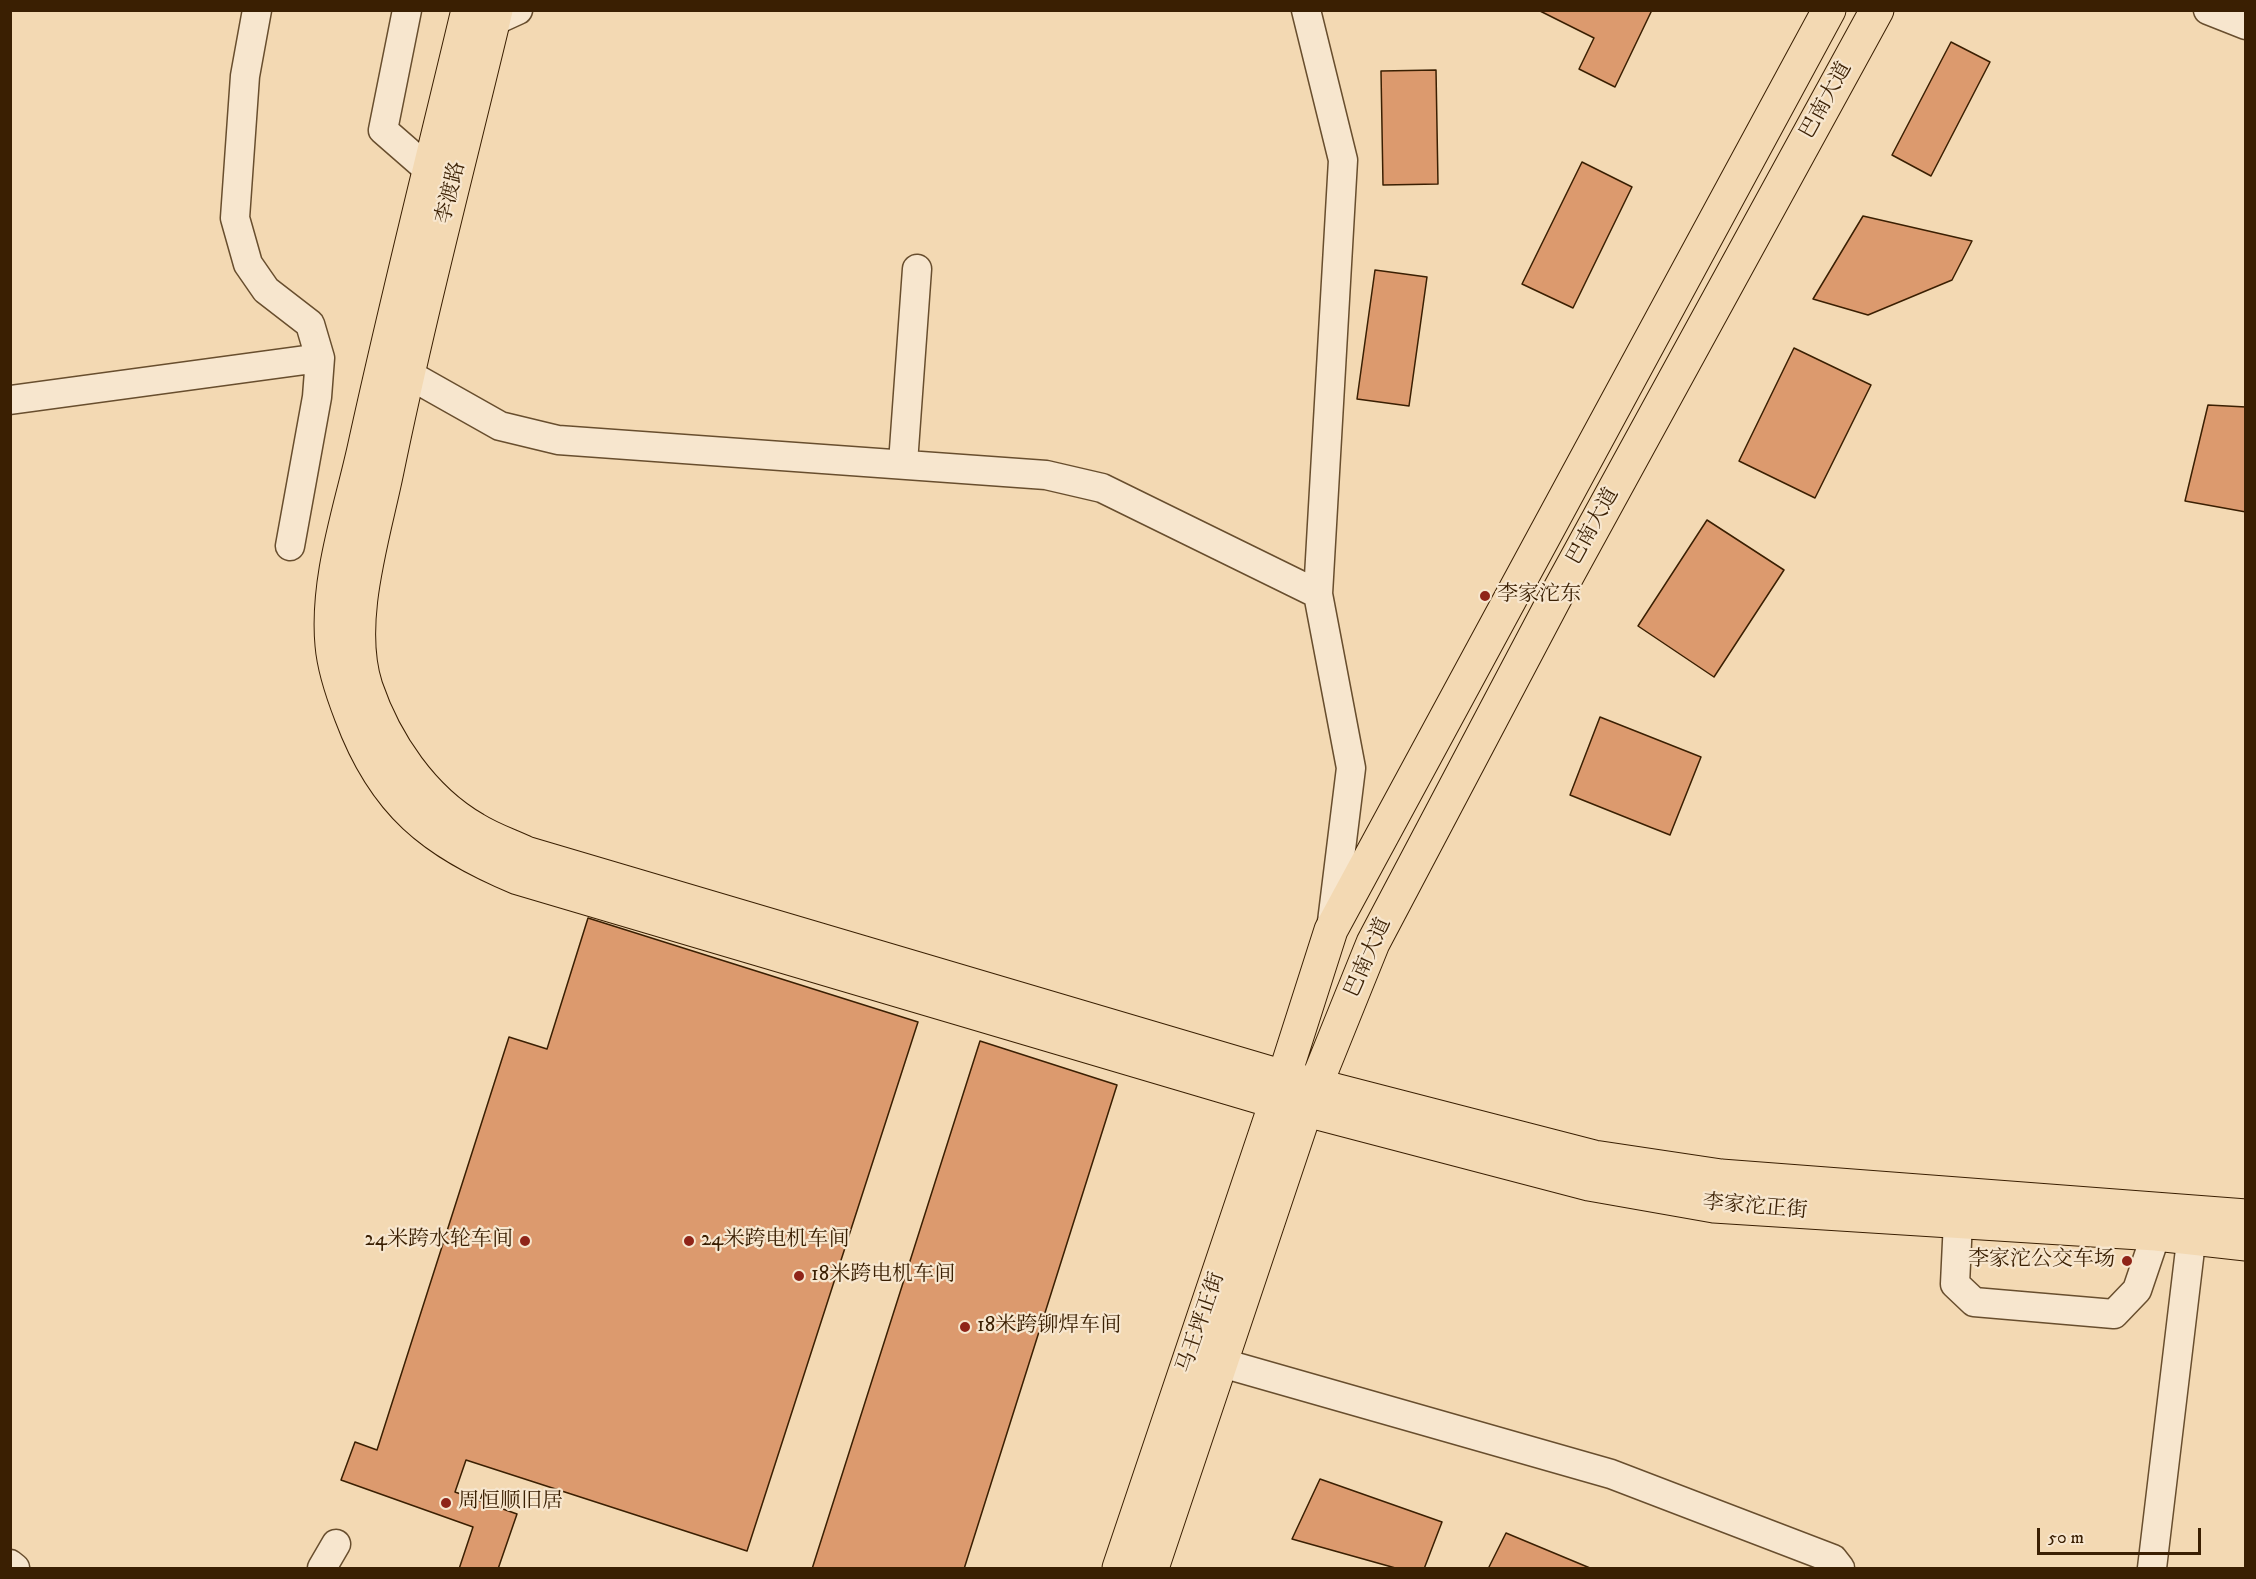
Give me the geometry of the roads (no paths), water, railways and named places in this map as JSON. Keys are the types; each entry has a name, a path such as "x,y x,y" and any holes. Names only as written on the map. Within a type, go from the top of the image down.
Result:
{"main road":[{"name":"巴南大道","path":"1296,1093 1331,930 1829,10"},
{"name":"巴南大道","path":"1296,1093 1555,598 1877,10"},
{"name":"李渡路","path":"395,367 430,171 494,13"},
{"name":"李渡路","path":"395,367 494,13"},
{"name":"李家沱正街","path":"395,367 333,589 332,645 341,688 358,735 378,772 406,809 438,837 473,859 518,878 1296,1093 1594,1157 1657,1169 2156,1234 2193,1224 2246,1216"},
{"name":"马王坪正街","path":"1152,1569 1222,1363 1296,1093"},
{"name":"马王坪正街","path":"1119,1569 1296,1093"},
{"name":"李家沱正街","path":"1959,1208 2193,1224 2246,1244"}],"street":[{"path":"257,10 245,76 235,218 248,264 266,290 310,324 320,358 317,397 290,546"},
{"path":"407,10 383,130 430,171"},
{"path":"1306,10 1343,160 1318,594 1351,768 1331,930"},
{"path":"2208,10 2246,25"},
{"path":"903,463 917,269"},
{"path":"10,400 320,358"},
{"path":"395,367 500,426 558,440 1046,475 1102,488 1318,594"},
{"path":"1959,1208 1955,1284 1974,1302 2114,1314 2137,1290 2156,1234"},
{"path":"2152,1569 2193,1224"},
{"path":"1222,1363 1611,1474 1833,1559 1840,1569"},
{"path":"322,1569 336,1544"},
{"path":"10,1564 15,1569"}],"place":[{"name":"李家沱东","path":"1485,596"},
{"name":"24米跨水轮车间","path":"525,1241"},
{"name":"24米跨电机车间","path":"689,1241"},
{"name":"李家沱公交车场","path":"2127,1261"},
{"name":"18米跨电机车间","path":"799,1276"},
{"name":"18米跨铆焊车间","path":"965,1327"},
{"name":"周恒顺旧居","path":"446,1503"}]}
